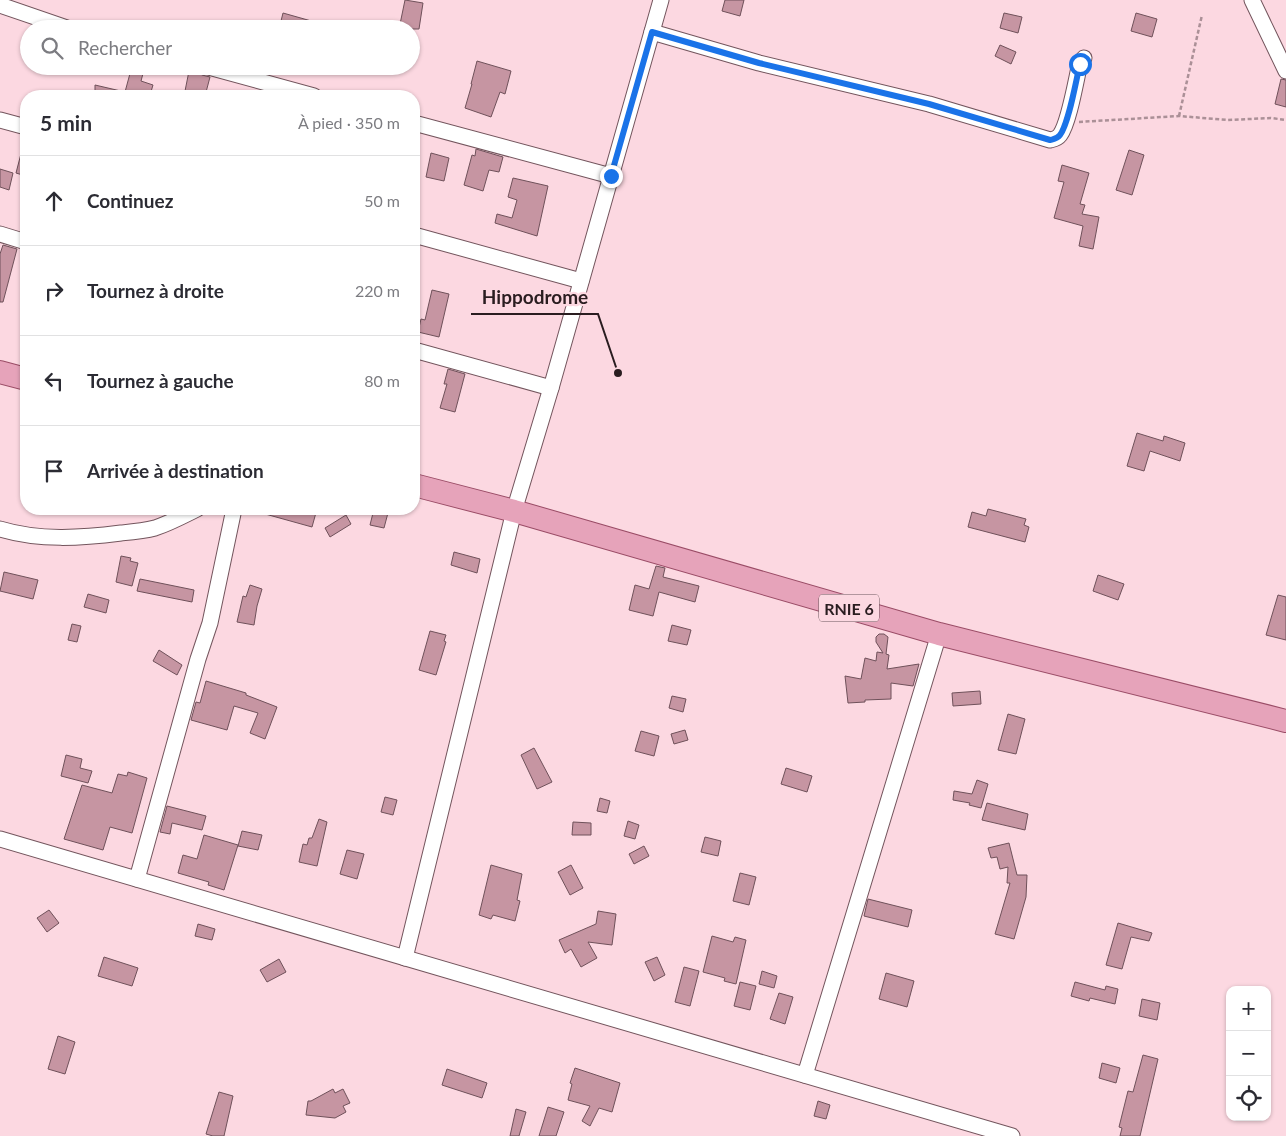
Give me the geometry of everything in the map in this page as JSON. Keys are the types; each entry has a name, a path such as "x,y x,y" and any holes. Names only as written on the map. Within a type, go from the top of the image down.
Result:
{"main road":[{"path":"0,372 20,377"},
{"name":"RNIE 6","path":"420,487 514,511 939,634 1286,721"}],"street":[{"path":"405,958 514,511 551,388 661,0"},
{"path":"1252,0 1286,71"},
{"path":"0,5 44,20"},
{"path":"652,32 759,63 929,104 1050,140 1056,139 1060,135 1065,123 1080,64 1084,58"},
{"path":"238,75 292,90"},
{"path":"0,120 20,125"},
{"path":"420,125 611,176"},
{"path":"0,234 20,240"},
{"path":"420,237 581,281"},
{"path":"420,352 551,388"},
{"path":"0,528 17,533 55,537 97,536 154,528 183,515"},
{"path":"137,879 198,659 210,623 233,515"},
{"path":"805,1075 939,634"},
{"path":"0,838 1012,1136"}],"path":[{"path":"1179,116 1202,15"},
{"path":"1065,123 1179,116 1228,120 1271,118 1286,120"}],"building":[{"path":"405,0 423,3 420,22 420,20 401,20"},
{"path":"725,0 744,0 740,16 722,11"},
{"path":"283,13 308,20 281,20"},
{"path":"1004,13 1022,17 1018,33 1000,28"},
{"path":"1136,13 1157,19 1152,37 1131,31"},
{"path":"1000,45 1016,52 1011,64 995,56"},
{"path":"477,61 511,71 505,94 500,92 491,117 465,108"},
{"path":"130,75 143,75 141,81 153,85 152,90 126,90"},
{"path":"188,75 210,77 207,90 185,90"},
{"path":"1281,79 1286,80 1286,107 1275,104"},
{"path":"95,85 116,90 95,90"},
{"path":"476,149 503,157 499,172 489,170 483,191 464,185 472,155 475,156"},
{"path":"1129,150 1144,155 1132,195 1116,190"},
{"path":"431,153 449,158 444,181 426,177"},
{"path":"20,158 20,174 16,173"},
{"path":"1062,165 1089,173 1080,204 1085,205 1082,214 1099,217 1093,249 1079,246 1083,226 1054,218 1064,182 1058,181"},
{"path":"0,169 13,173 9,190 0,187"},
{"path":"513,178 548,186 537,236 495,223 497,214 512,218 517,200 508,197"},
{"path":"3,245 17,249 3,302 0,302 0,254"},
{"path":"432,290 449,294 439,337 420,332 421,319 425,320"},
{"path":"448,369 465,374 455,412 440,408 447,384 444,384"},
{"path":"1137,433 1163,441 1164,436 1185,443 1180,461 1150,451 1144,471 1127,466"},
{"path":"988,509 1026,519 1024,525 1029,527 1025,542 968,527 972,512 986,516"},
{"path":"269,515 315,515 312,527"},
{"path":"346,515 351,524 330,537 325,528"},
{"path":"372,515 387,515 384,528 370,525"},
{"path":"454,552 480,559 477,573 451,565"},
{"path":"121,556 131,558 130,561 138,563 132,586 116,582"},
{"path":"656,566 665,568 663,577 699,586 695,602 659,592 653,616 629,610 635,585 649,589"},
{"path":"4,572 38,580 33,599 0,591"},
{"path":"1098,575 1124,584 1118,600 1093,591"},
{"path":"140,579 194,590 192,602 137,591"},
{"path":"250,585 262,589 254,625 237,622 243,596 246,597"},
{"path":"88,594 109,600 106,613 84,607"},
{"path":"1278,595 1286,597 1286,640 1266,635"},
{"path":"72,624 81,626 77,642 68,640"},
{"path":"672,625 691,630 687,645 668,641"},
{"path":"430,631 446,635 444,641 446,642 436,675 419,670"},
{"path":"879,634 884,634 888,637 886,654 889,655 887,669 919,664 913,686 891,683 891,699 848,703 845,676 861,679 865,658 876,661 877,652 883,653 876,642 876,637"},
{"path":"159,650 182,665 177,675 153,661"},
{"path":"206,681 246,693 246,695 277,707 265,739 250,733 258,713 234,706 227,730 191,720 196,702 200,703"},
{"path":"980,691 981,704 953,706 952,693"},
{"path":"672,696 686,699 683,712 669,708"},
{"path":"1008,714 1025,719 1016,754 998,750"},
{"path":"685,730 688,740 674,744 671,734"},
{"path":"641,731 659,736 654,756 635,751"},
{"path":"534,748 552,782 537,789 521,755"},
{"path":"66,755 82,759 80,768 92,771 88,783 61,776"},
{"path":"786,768 812,776 807,792 781,784"},
{"path":"128,772 147,778 132,833 110,827 103,850 64,839 82,785 112,793 118,774 127,776"},
{"path":"977,780 988,784 981,808 969,805 970,803 953,800 954,791 972,794"},
{"path":"385,797 397,800 393,815 381,812"},
{"path":"600,798 610,801 607,813 597,811"},
{"path":"987,803 1028,814 1025,830 982,820"},
{"path":"167,806 206,816 202,830 172,823 170,834 160,832"},
{"path":"319,819 327,822 317,866 299,862 303,844 307,845 309,838 312,838"},
{"path":"628,821 639,825 635,839 624,836"},
{"path":"573,822 591,823 591,835 572,835"},
{"path":"242,831 262,835 258,850 238,846"},
{"path":"204,835 238,845 224,890 208,885 209,882 178,873 183,855 197,859"},
{"path":"705,837 721,841 718,856 701,852"},
{"path":"1009,843 1017,875 1027,875 1026,897 1014,939 995,934 1010,883 1007,883 1008,867 1000,869 997,857 991,858 988,848"},
{"path":"644,846 649,856 634,864 629,854"},
{"path":"347,850 364,854 357,879 340,874"},
{"path":"491,865 522,874 517,900 520,901 515,921 493,915 491,919 479,915"},
{"path":"571,865 583,888 570,895 558,872"},
{"path":"740,873 756,877 749,905 733,901"},
{"path":"868,899 912,910 908,927 864,916"},
{"path":"49,910 59,923 47,932 37,918"},
{"path":"598,911 616,914 612,945 588,942 597,958 581,967 571,949 565,953 559,940 596,924"},
{"path":"1118,923 1152,933 1149,941 1131,937 1122,969 1106,965"},
{"path":"198,924 215,929 212,940 195,936"},
{"path":"712,936 733,942 735,937 746,940 736,984 724,981 725,978 703,972"},
{"path":"104,957 138,968 132,986 98,976"},
{"path":"657,957 665,975 654,981 645,962"},
{"path":"279,959 286,972 267,982 260,970"},
{"path":"684,967 699,971 690,1006 675,1002"},
{"path":"762,971 777,976 774,988 759,984"},
{"path":"886,973 914,981 907,1007 879,999"},
{"path":"740,982 756,986 750,1010 734,1006"},
{"path":"1075,982 1105,990 1106,986 1118,989 1115,1004 1090,998 1089,1001 1071,996"},
{"path":"779,993 793,997 785,1024 770,1019"},
{"path":"1142,999 1160,1003 1157,1020 1139,1016"},
{"path":"58,1036 75,1042 65,1074 48,1069"},
{"path":"1143,1055 1158,1059 1140,1136 1120,1136 1122,1128 1119,1127 1128,1091 1133,1092"},
{"path":"1102,1063 1120,1068 1116,1083 1099,1078"},
{"path":"575,1068 620,1083 612,1112 599,1108 590,1126 582,1121 590,1106 568,1100 572,1084 570,1083"},
{"path":"447,1069 487,1083 482,1098 442,1085"},
{"path":"333,1089 335,1093 343,1089 350,1103 343,1106 346,1112 335,1118 306,1115 308,1101"},
{"path":"219,1092 233,1096 224,1136 213,1136 206,1134"},
{"path":"818,1101 830,1105 826,1119 814,1116"},
{"path":"548,1107 564,1112 556,1136 539,1136"},
{"path":"516,1109 526,1112 519,1136 510,1136"}],"place":[{"name":"Hippodrome","path":"618,373"}],"route":[{"path":"611,176 652,32 759,63 929,104 1050,140 1056,139 1060,135 1065,123 1080,64"}]}
